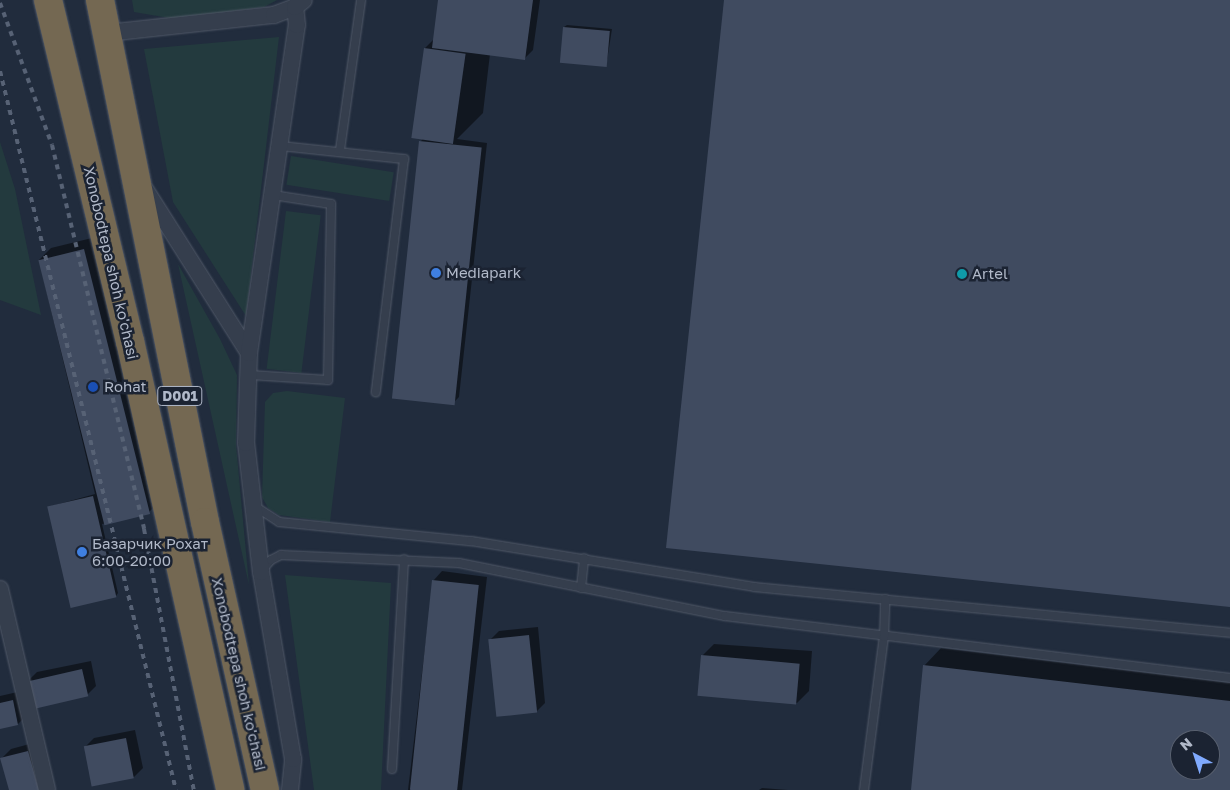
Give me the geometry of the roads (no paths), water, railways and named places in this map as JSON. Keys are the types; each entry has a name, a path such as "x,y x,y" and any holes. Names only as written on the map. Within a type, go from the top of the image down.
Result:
{"highway":[{"name":"Xonobodtepa shoh ko'chasi","path":"48,0 130,341 230,790"},
{"name":"Xonobodtepa shoh ko'chasi","path":"100,0 205,522 265,790"}],"street":[{"path":"106,34 274,15 300,3"},
{"path":"290,790 293,759 261,572 246,444 250,375 249,353 300,3"},
{"path":"135,173 249,353"},
{"path":"0,589 4,618 47,790"}],"lane":[{"path":"340,150 361,0"},
{"path":"280,146 340,150 404,159 376,392"},
{"path":"250,375 328,380 331,204 273,195"},
{"path":"252,504 279,522 471,542 584,558 754,587 1230,633"},
{"path":"261,572 271,560 281,555 404,559 459,563 725,616 1230,678"},
{"path":"581,588 584,558"},
{"path":"392,769 404,559"},
{"path":"864,790 884,637 885,599"}],"railway":[{"path":"0,3 52,145 144,529 194,790"},
{"path":"0,71 176,790"}],"place":[{"name":"Mediapark","path":"436,273"},
{"name":"Artel","path":"962,274"},
{"name":"Rohat","path":"93,387"},
{"name":"Базарчик Рохат 6:00-20:00","path":"82,552"}]}
